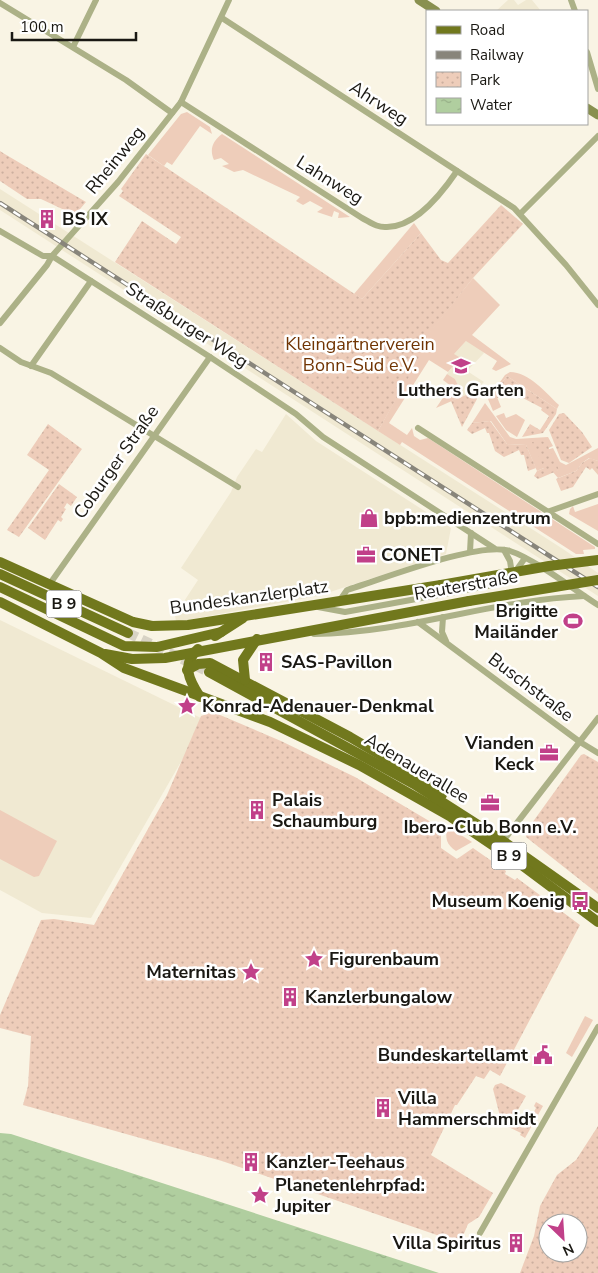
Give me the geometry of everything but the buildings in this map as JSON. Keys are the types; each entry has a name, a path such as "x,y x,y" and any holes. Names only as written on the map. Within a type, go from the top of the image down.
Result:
{"main road":[{"name":"Reuterstraße","path":"340,600 549,566 598,560"},
{"name":"Bundeskanzlerplatz","path":"0,562 104,611 142,624 177,626 340,600"},
{"name":"B 9","path":"0,574 128,633"},
{"name":"Reuterstraße","path":"293,633 598,580"},
{"path":"0,587 124,646 157,647 221,632"},
{"name":"B 9","path":"0,602 102,653 124,668 200,697"},
{"path":"200,697 190,681 187,670 189,661 196,651 221,632 249,615"},
{"path":"102,653 144,659 293,633"},
{"path":"245,680 243,660 257,639"},
{"path":"187,670 198,664 210,663 245,680 423,780 461,813"},
{"name":"Adenauerallee","path":"209,672 346,745 461,813 598,908"},
{"name":"Adenauerallee","path":"200,697 270,722 350,761 425,802 519,863 598,922"}],"street":[{"path":"73,47 96,0"},
{"name":"Rheinweg","path":"0,323 47,265 52,256 118,182 181,102 229,0"},
{"path":"419,0 434,10"},
{"path":"0,3 126,80 172,113"},
{"name":"Ahrweg","path":"222,18 504,201 520,214 598,305"},
{"path":"588,55 598,89"},
{"name":"Lahnweg","path":"181,102 362,218 381,227 394,226 413,218 434,199 457,171"},
{"path":"520,214 598,136"},
{"name":"Straßburger Weg","path":"0,231 43,256 52,256 210,357 305,420 323,437 494,548"},
{"path":"31,366 91,281"},
{"path":"0,348 31,366 51,374 238,487"},
{"name":"Coburger Straße","path":"49,585 152,436 210,357"},
{"path":"418,428 598,544"},
{"path":"547,512 598,494"},
{"path":"470,552 471,532"},
{"path":"494,548 524,558 598,605"},
{"name":"Bundeskanzlerplatz","path":"340,600 348,590 470,552 494,548"},
{"path":"504,550 510,561 512,575"},
{"path":"308,606 345,612 504,583 524,558"},
{"path":"550,598 559,591 559,581"},
{"path":"293,633 344,633 418,622 550,598 584,596"},
{"path":"443,617 442,632 448,644"},
{"name":"Buschstraße","path":"418,622 580,742 598,753"},
{"path":"503,841 598,718"},
{"path":"480,1233 598,1028"}],"shaded area":[{"path":"508,0 514,0 518,5 526,0 532,0 540,10 497,10"},
{"path":"0,189 563,549 598,573 598,596 0,210"},
{"name":"Luthers Garten","path":"472,335 484,353 467,371 484,382 474,392 463,397 455,379 447,374 453,366 448,360"},
{"path":"286,414 316,441 451,528 446,554 318,596 176,622 175,615 198,580 181,568 231,492 237,477 256,449 262,452"},
{"path":"0,620 205,720 91,918 42,913 0,890"}],"green space":[{"path":"187,112 210,127 212,134 200,126 172,165 167,162 164,166 148,155 181,114"},
{"path":"222,134 350,217 338,218 339,213 334,211 332,217 317,212 323,208 310,201 303,205 296,201 300,197 243,170 234,172 222,166 229,164 221,158 214,160 212,149 216,139"},
{"path":"0,151 86,202 75,215 41,199 27,199 0,181"},
{"name":"Kleingärtnerverein Bonn-Süd e.V.","path":"146,154 362,299 421,233 441,260 448,263 501,205 523,224 473,278 421,344 418,361 378,431 115,262 142,221 176,244 181,237 119,196 123,191 121,189"},
{"path":"414,223 421,233 362,299 354,294"},
{"path":"473,278 500,305 472,335 511,364 496,371 492,369 497,361 466,341 454,354 469,363 463,372 453,366 448,372 429,360 389,423 407,435 412,428 414,436 420,440 428,438 595,547 595,549 583,550 584,554 576,554 402,442 400,445 378,431 417,361 420,344"},
{"path":"510,372 524,375 537,384 559,405 557,409 507,376 495,392 501,407 493,411 488,399 505,375"},
{"path":"447,374 455,379 463,396 436,408 451,386 443,380"},
{"path":"507,376 557,409 556,414 543,433 522,437 530,424 540,430 549,416 541,410 542,408 521,397 519,399 512,391 497,398 495,392"},
{"path":"474,392 477,399 462,427 451,401"},
{"path":"485,403 510,437 516,439 548,437 553,446 537,453 553,448 560,462 566,465 598,448 598,461 589,458 576,471 558,478 553,472 558,470 555,463 537,471 526,445 507,444 491,421 472,423"},
{"path":"504,413 506,418 516,414 525,420 517,437 506,430 496,416"},
{"path":"564,413 582,432 592,447 569,463 561,460 549,430 559,414"},
{"path":"490,421 507,444 526,445 536,468 528,471 524,455 521,455 519,450 504,457 495,451 489,433 487,433 485,428 472,434 467,430 472,423"},
{"path":"48,424 82,449 19,537 7,530 49,470 27,455"},
{"path":"542,441 547,444 559,470 538,479 534,476 537,471 544,468 532,442"},
{"path":"590,458 598,461 598,475 592,468 590,470 586,467 573,487 561,491 556,479 576,471 582,463"},
{"path":"59,484 77,497 71,506 67,503 61,517 63,519 61,522 58,520 45,540 28,528"},
{"path":"598,504 598,531 569,514 573,506 575,512"},
{"path":"213,712 281,741 355,777 441,828 441,848 457,859 473,848 506,871 505,874 515,880 517,878 580,925 500,1076 490,1070 484,1079 476,1076 457,1105 455,1105 431,1155 493,1193 479,1217 468,1224 460,1243 222,1161 23,1105 28,1086 31,1036 0,1028 0,1015 41,920 54,919 94,925 167,795 201,716"},
{"path":"584,754 598,762 598,894 526,837 527,830 581,755"},
{"path":"0,810 57,841 39,876 34,877 0,859"},
{"path":"448,827 472,842 456,851 447,841"},
{"path":"585,1016 593,1020 572,1057 566,1053"},
{"path":"501,1083 526,1096 511,1122 519,1127 520,1125 525,1128 536,1108 534,1106 536,1102 543,1106 525,1138 520,1135 521,1133 502,1124 493,1089 495,1085"},
{"path":"598,1126 598,1273 520,1273 534,1236 538,1216 538,1263 588,1263 588,1213 539,1213 540,1206 557,1175 576,1160"}],"water":[{"path":"0,1133 11,1134 439,1273 0,1273"}],"tunnel":[{"path":"128,633 209,672"}],"railway":[{"path":"0,203 598,587"}],"place":[{"name":"BS IX","path":"47,219"},
{"name":"Luthers Garten","path":"461,366"},
{"name":"bpb:medienzentrum","path":"369,518"},
{"name":"CONET","path":"366,555"},
{"name":"Brigitte Mailänder","path":"573,621"},
{"name":"SAS-Pavillon","path":"266,662"},
{"name":"Konrad-Adenauer-Denkmal","path":"187,706"},
{"name":"Vianden Keck","path":"549,753"},
{"name":"Ibero-Club Bonn e.V.","path":"490,803"},
{"name":"Palais Schaumburg","path":"257,810"},
{"name":"Museum Koenig","path":"580,901"},
{"name":"Figurenbaum","path":"314,959"},
{"name":"Maternitas","path":"251,972"},
{"name":"Kanzlerbungalow","path":"290,997"},
{"name":"Bundeskartellamt","path":"543,1055"},
{"name":"Villa Hammerschmidt","path":"383,1108"},
{"name":"Kanzler-Teehaus","path":"251,1162"},
{"name":"Planetenlehrpfad: Jupiter","path":"260,1195"},
{"name":"Villa Spiritus","path":"516,1243"}]}
